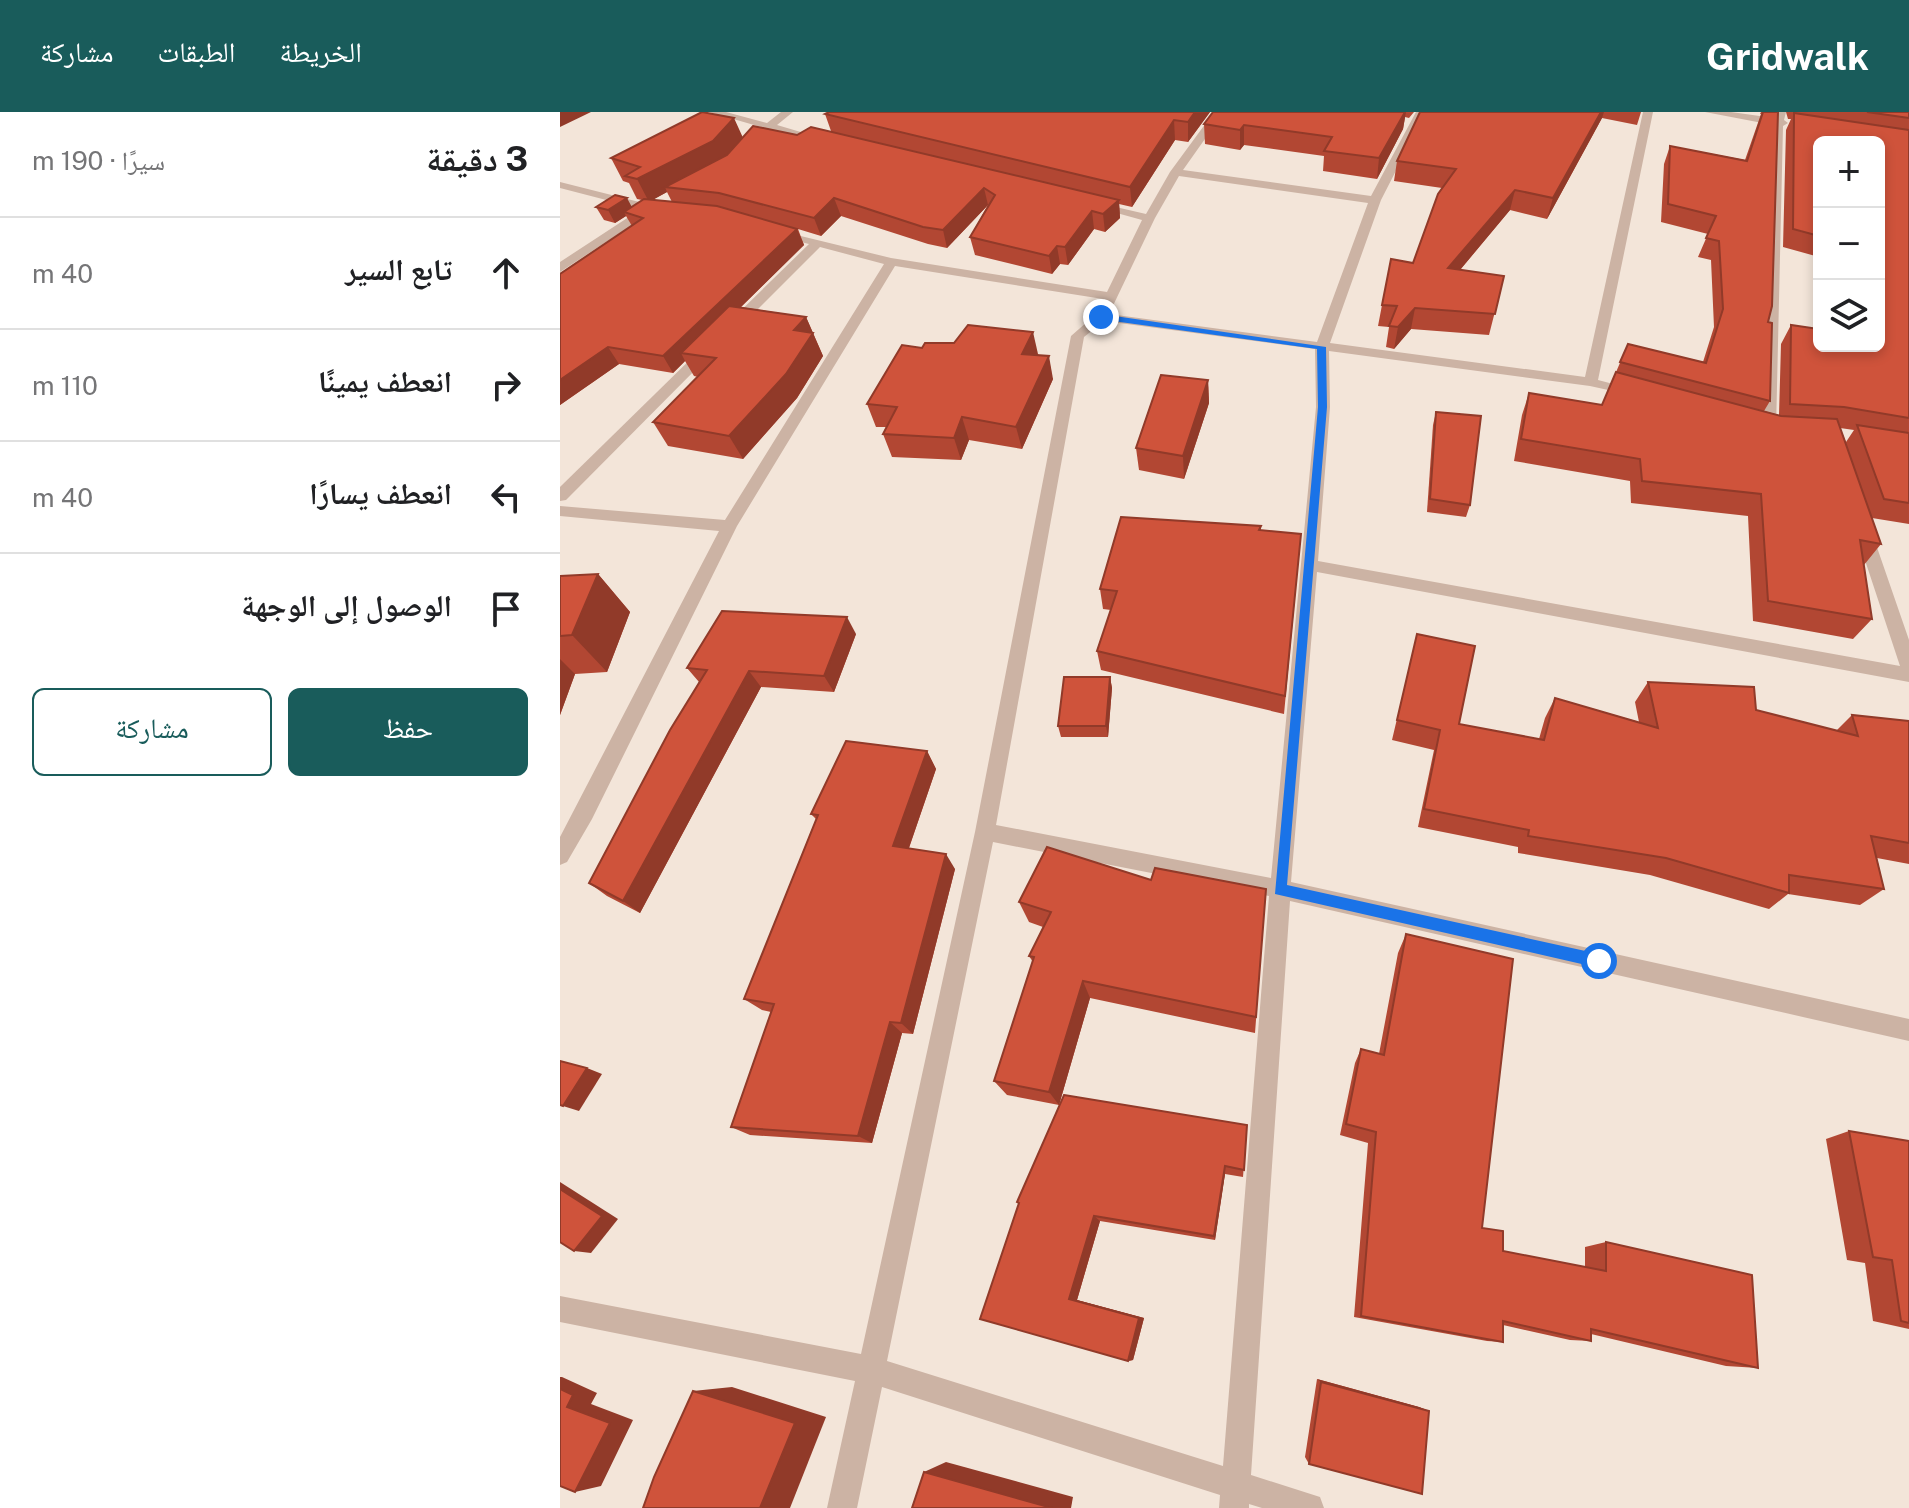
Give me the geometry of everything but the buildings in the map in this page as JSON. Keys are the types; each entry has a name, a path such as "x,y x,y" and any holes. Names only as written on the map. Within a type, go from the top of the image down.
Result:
{"street":[{"path":"714,112 842,145"},
{"path":"747,147 766,126 788,112"},
{"path":"842,1508 985,832 1078,336 1101,317 1149,218 1176,172 1219,112"},
{"path":"1591,382 1648,112"},
{"path":"1710,112 1779,117 1792,125"},
{"path":"1779,117 1761,428 1784,431"},
{"path":"1234,1498 1280,889 1323,407 1322,347 1375,200 1412,120"},
{"path":"1176,172 1375,200"},
{"path":"560,185 650,209 680,212"},
{"path":"560,268 663,202"},
{"path":"1088,203 1149,218"},
{"path":"756,226 891,262 1110,296"},
{"path":"560,496 816,244"},
{"path":"560,856 585,813 729,526 891,262"},
{"path":"1101,317 1591,382 1650,398"},
{"path":"1855,507 1909,666"},
{"path":"560,511 729,526"},
{"path":"1308,565 1909,675"},
{"path":"985,832 1280,889 1909,1030"},
{"path":"560,1309 872,1370 1234,1498 1309,1508"}],"route":[{"path":"1101,317 1322,347 1323,407 1280,889 1599,961"}]}
